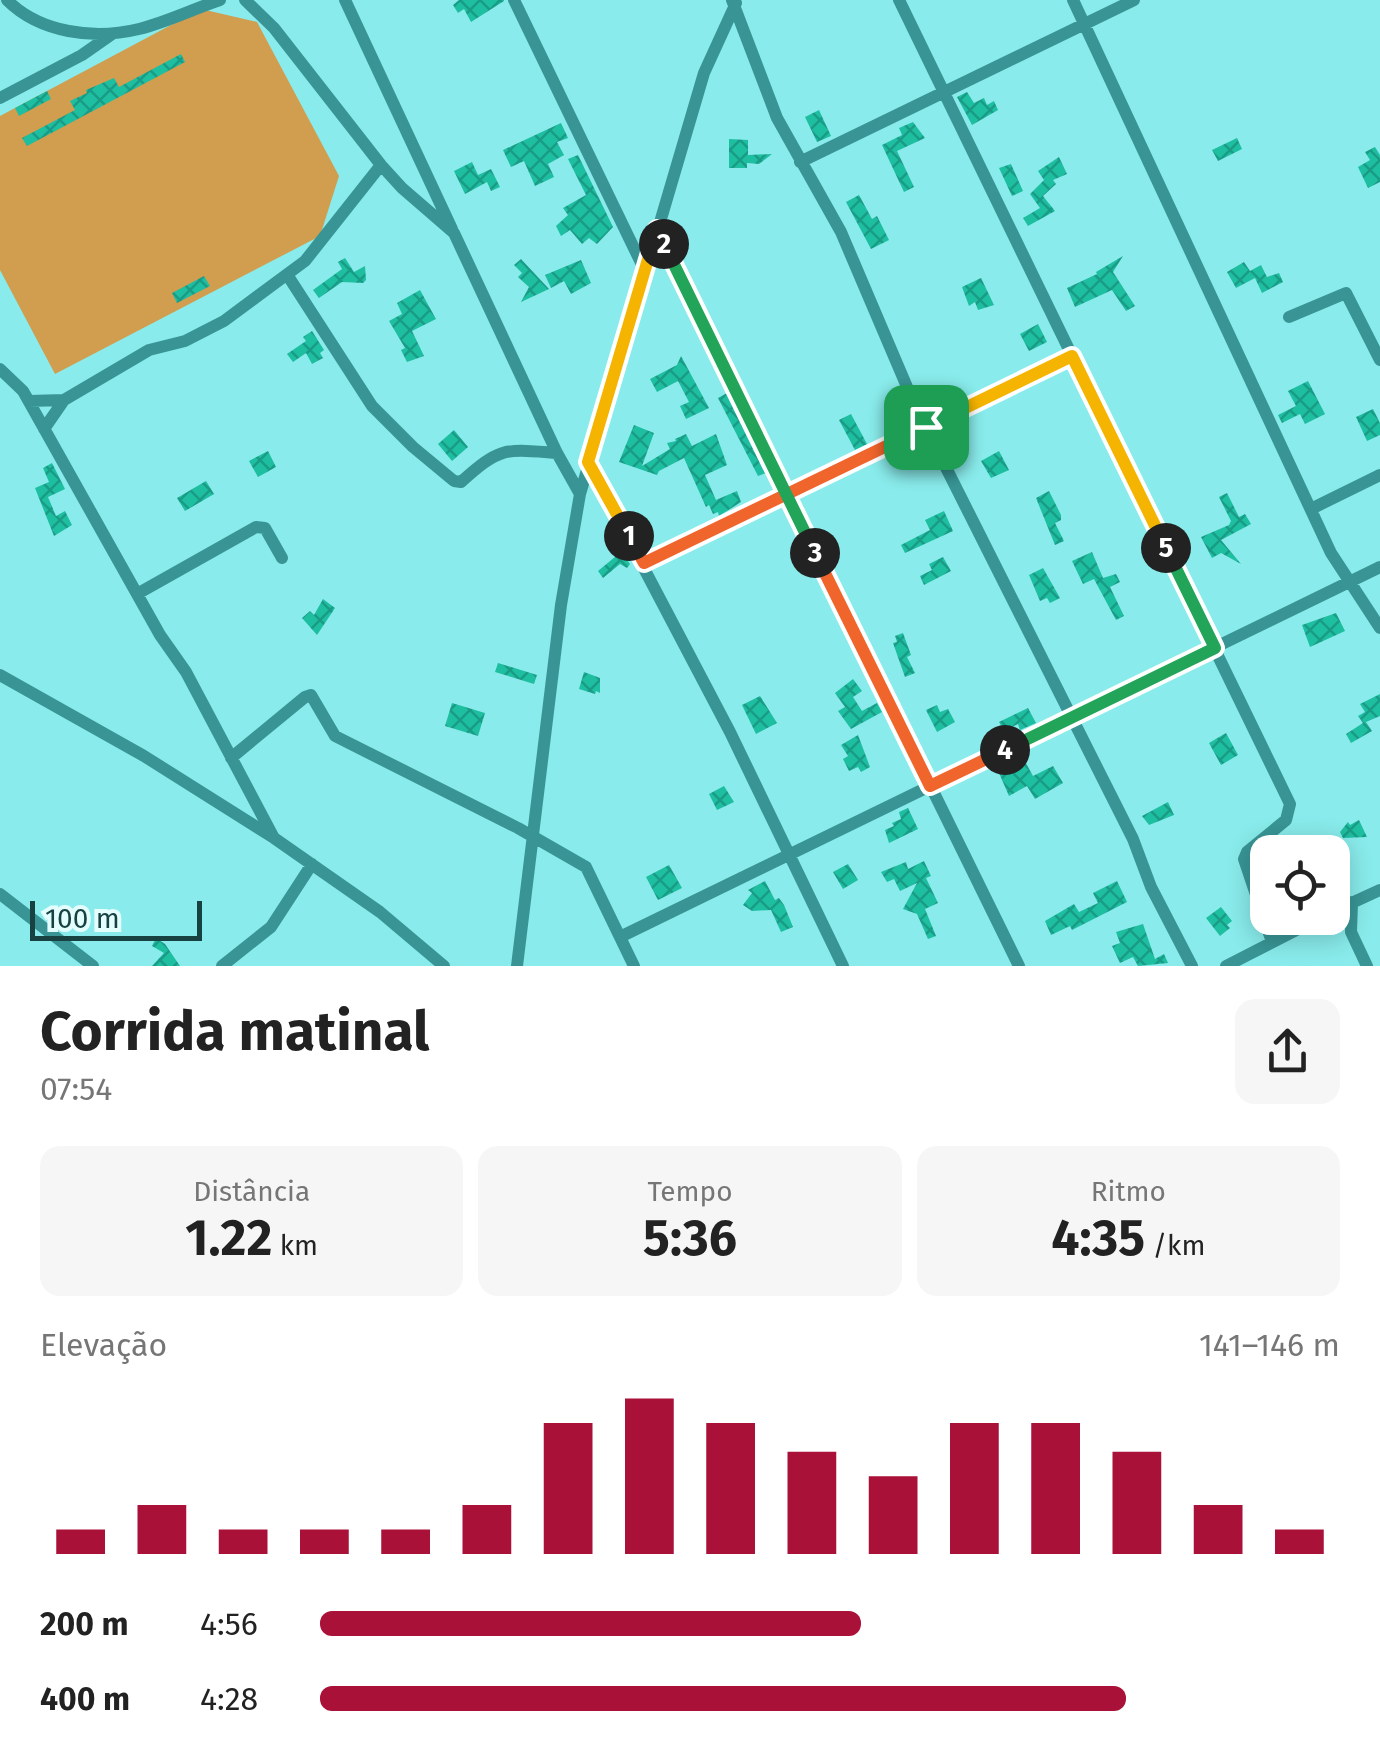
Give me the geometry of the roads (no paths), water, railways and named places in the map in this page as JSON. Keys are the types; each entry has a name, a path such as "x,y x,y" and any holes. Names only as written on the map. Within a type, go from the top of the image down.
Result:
{"street":[{"path":"7,0 28,18 51,28 112,34 149,26 220,0"},
{"path":"246,0 274,28 382,166 454,232"},
{"path":"345,0 557,453 580,494"},
{"path":"514,0 646,273"},
{"path":"899,0 1290,804 1286,820 1244,859 1272,942"},
{"path":"1073,0 1332,553 1380,628"},
{"path":"800,162 1134,0"},
{"path":"735,2 777,118 841,232 926,427 1192,966"},
{"path":"516,966 561,605 580,494 704,73 735,2"},
{"path":"0,98 82,55 112,34"},
{"path":"44,429 64,400 148,350 202,335 288,276 319,246 382,166"},
{"path":"657,229 1019,966"},
{"path":"288,276 372,406 412,447 454,481 461,482 484,460 504,451 557,453"},
{"path":"1289,317 1346,293 1380,360"},
{"path":"644,563 1072,356"},
{"path":"0,370 14,380 29,402 136,594 186,672 274,838"},
{"path":"29,402 64,400"},
{"path":"588,462 644,563 843,966"},
{"path":"1312,508 1380,475"},
{"path":"136,594 256,527 264,528 282,558"},
{"path":"622,936 1380,567"},
{"path":"0,675 144,756 274,838 380,912 444,966"},
{"path":"231,758 311,695 335,736 390,761 410,776 586,866 634,966"},
{"path":"222,966 271,927 312,864"},
{"path":"1368,966 1351,932 1352,902 1380,890"},
{"path":"0,894 93,966"},
{"path":"1226,966 1286,935"}]}
